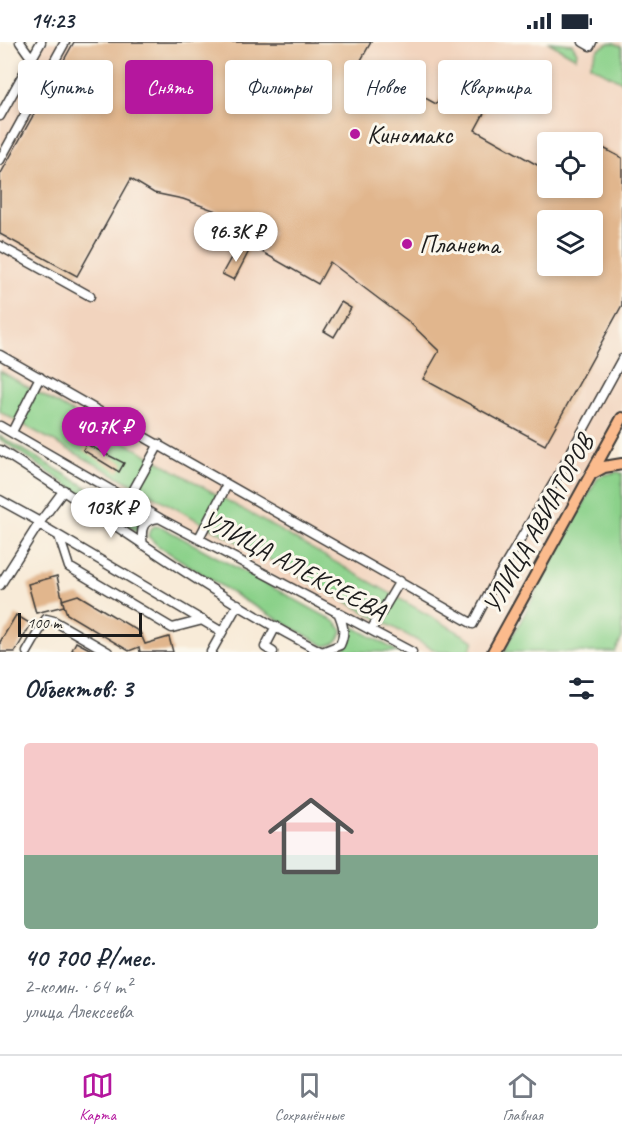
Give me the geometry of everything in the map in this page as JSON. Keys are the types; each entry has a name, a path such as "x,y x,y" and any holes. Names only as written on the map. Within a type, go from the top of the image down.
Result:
{"main road":[{"name":"УЛИЦА АВИАТОРОВ","path":"493,652 622,418"},
{"path":"590,475 604,467 622,464"}],"street":[{"path":"20,42 32,59"},
{"path":"0,116 41,42"},
{"path":"0,160 65,42"},
{"path":"583,42 590,46 592,42"},
{"path":"0,246 90,296"},
{"path":"0,355 473,624 495,582 558,476 622,358"},
{"path":"12,432 40,377"},
{"name":"УЛИЦА АЛЕКСЕЕВА","path":"0,426 160,518 412,652"},
{"path":"128,500 159,444"},
{"path":"0,450 64,490 143,545 276,626 311,650 322,652 340,645 345,632 338,612"},
{"path":"199,538 227,485"},
{"path":"0,585 39,523 64,490"},
{"path":"0,500 222,632"},
{"path":"143,545 141,530 144,523 160,518"},
{"path":"59,536 69,567 172,628 203,620"},
{"path":"371,630 400,581"},
{"path":"211,652 238,604"},
{"path":"27,652 46,619 54,621 108,652"},
{"path":"273,652 265,647 276,626"}],"shaded area":[{"path":"41,42 622,42 622,418 493,652 412,652 0,426 0,116 18,84 18,114 113,114 113,60 31,60"}],"green space":[{"path":"548,42 572,44 577,52 576,58"},
{"path":"609,43 622,47 622,82 590,65 598,49"},
{"path":"0,371 474,641 469,652 438,652 0,412"},
{"path":"0,436 109,500 103,509 0,439"},
{"path":"617,472 622,473 622,638 615,652 504,652 597,479"},
{"path":"116,502 145,519 137,532 109,513"},
{"path":"154,526 162,527 336,622 342,630 340,637 334,643 325,646 245,601 158,546 148,536"},
{"path":"354,627 399,652 341,652 350,642"}],"building":[{"name":"Планета","path":"74,42 371,42 361,60 344,60 344,114 426,114 426,98 436,104 438,100 438,114 484,114 475,130 537,165 537,198 603,198 603,148 622,158 622,305 545,445 423,379 439,351 408,321 330,262 318,284 262,252 274,232 183,199 154,193 131,179 77,276 0,234 0,175 34,114 113,114 113,60 64,60"},
{"path":"238,245 249,251 234,280 222,274"},
{"path":"341,302 351,308 334,337 324,331"},
{"path":"86,444 124,463 119,472 83,450"},
{"path":"57,576 64,606 36,613 28,584"},
{"path":"78,595 140,632 145,644 169,637 173,652 140,652 139,647 129,651 67,614 62,600"},
{"path":"16,615 31,624 15,652 0,652 0,642"},
{"path":"76,642 95,652 72,650"}],"place":[{"name":"Киномакс","path":"355,134"},
{"name":"Планета","path":"407,244"}]}
